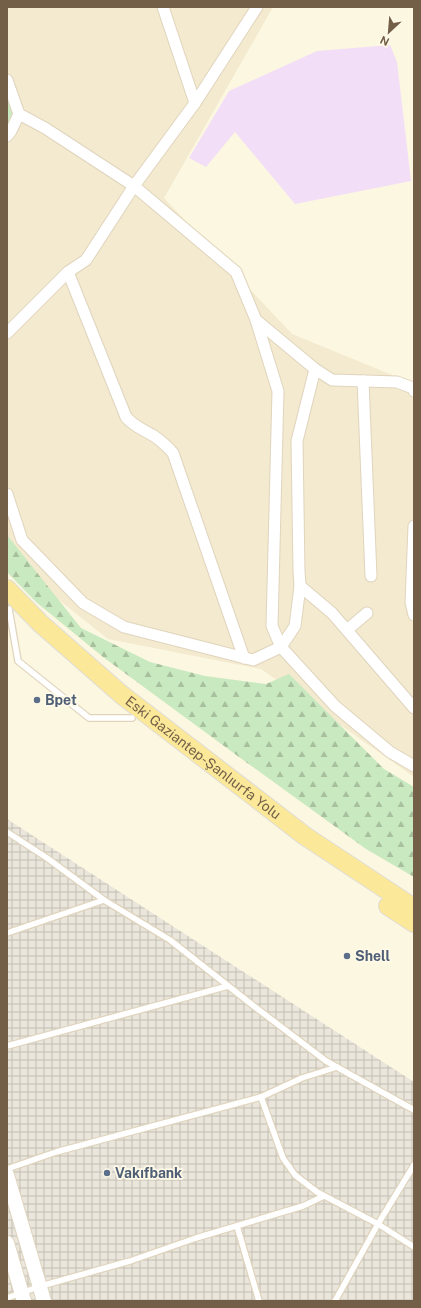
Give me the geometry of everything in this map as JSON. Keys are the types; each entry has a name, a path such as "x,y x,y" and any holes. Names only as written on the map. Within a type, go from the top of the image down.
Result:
{"main road":[{"name":"Eski Gaziantep-Şanlıurfa Yolu","path":"7,589 40,623 122,694 305,836 414,908"},
{"name":"Eski Gaziantep-Şanlıurfa Yolu","path":"8,608 32,632 114,704 297,846 414,922"}],"street":[{"path":"163,7 196,103"},
{"path":"7,333 68,272 86,260 134,186 196,103 257,7"},
{"path":"7,80 19,114 45,128 134,186 236,272 256,320 278,391 272,626 281,647 335,706 390,752 414,766"},
{"path":"7,136 19,114"},
{"path":"68,272 126,417 130,423 166,444 173,453 244,658"},
{"path":"256,320 315,369 332,380 397,382 412,388 414,391"},
{"path":"7,494 22,540 83,603 124,627 253,660 281,647 295,626 300,586 297,441 315,369"},
{"path":"363,381 371,576"},
{"path":"414,526 411,602 414,615"},
{"path":"300,586 332,613 414,708"},
{"path":"347,630 367,613"},
{"path":"7,1175 41,1286 44,1301"},
{"path":"7,1243 23,1297"}],"lane":[{"path":"8,608 18,661 89,718 132,718"},
{"path":"7,832 47,858 104,900 170,940 314,1052 337,1067 414,1110"},
{"path":"7,933 104,900"},
{"path":"7,1046 228,986"},
{"path":"7,1169 56,1152 261,1097 302,1078 337,1067"},
{"path":"261,1097 283,1158 295,1176 317,1192 378,1224 414,1247"},
{"path":"335,1301 378,1224 414,1165"},
{"path":"7,1298 23,1297 41,1286 130,1261 196,1238 303,1206 324,1196"},
{"path":"236,1226 258,1301"}],"shaded area":[{"path":"7,7 273,7 164,198 292,334 414,384 414,777 261,669 108,639 7,559"},
{"path":"390,45 397,62 411,181 295,204 235,132 206,167 189,158 229,91 317,51"},
{"path":"7,819 414,1082 414,1301 7,1301"}],"green space":[{"path":"7,92 13,111 9,128 7,130"},
{"path":"7,535 81,628 150,662 205,676 266,684 289,674 384,769 414,787 414,877 366,849 239,757 103,657 36,602 7,572"}],"place":[{"name":"Bpet","path":"37,700"},
{"name":"Shell","path":"347,956"},
{"name":"Vakıfbank","path":"107,1173"}]}
